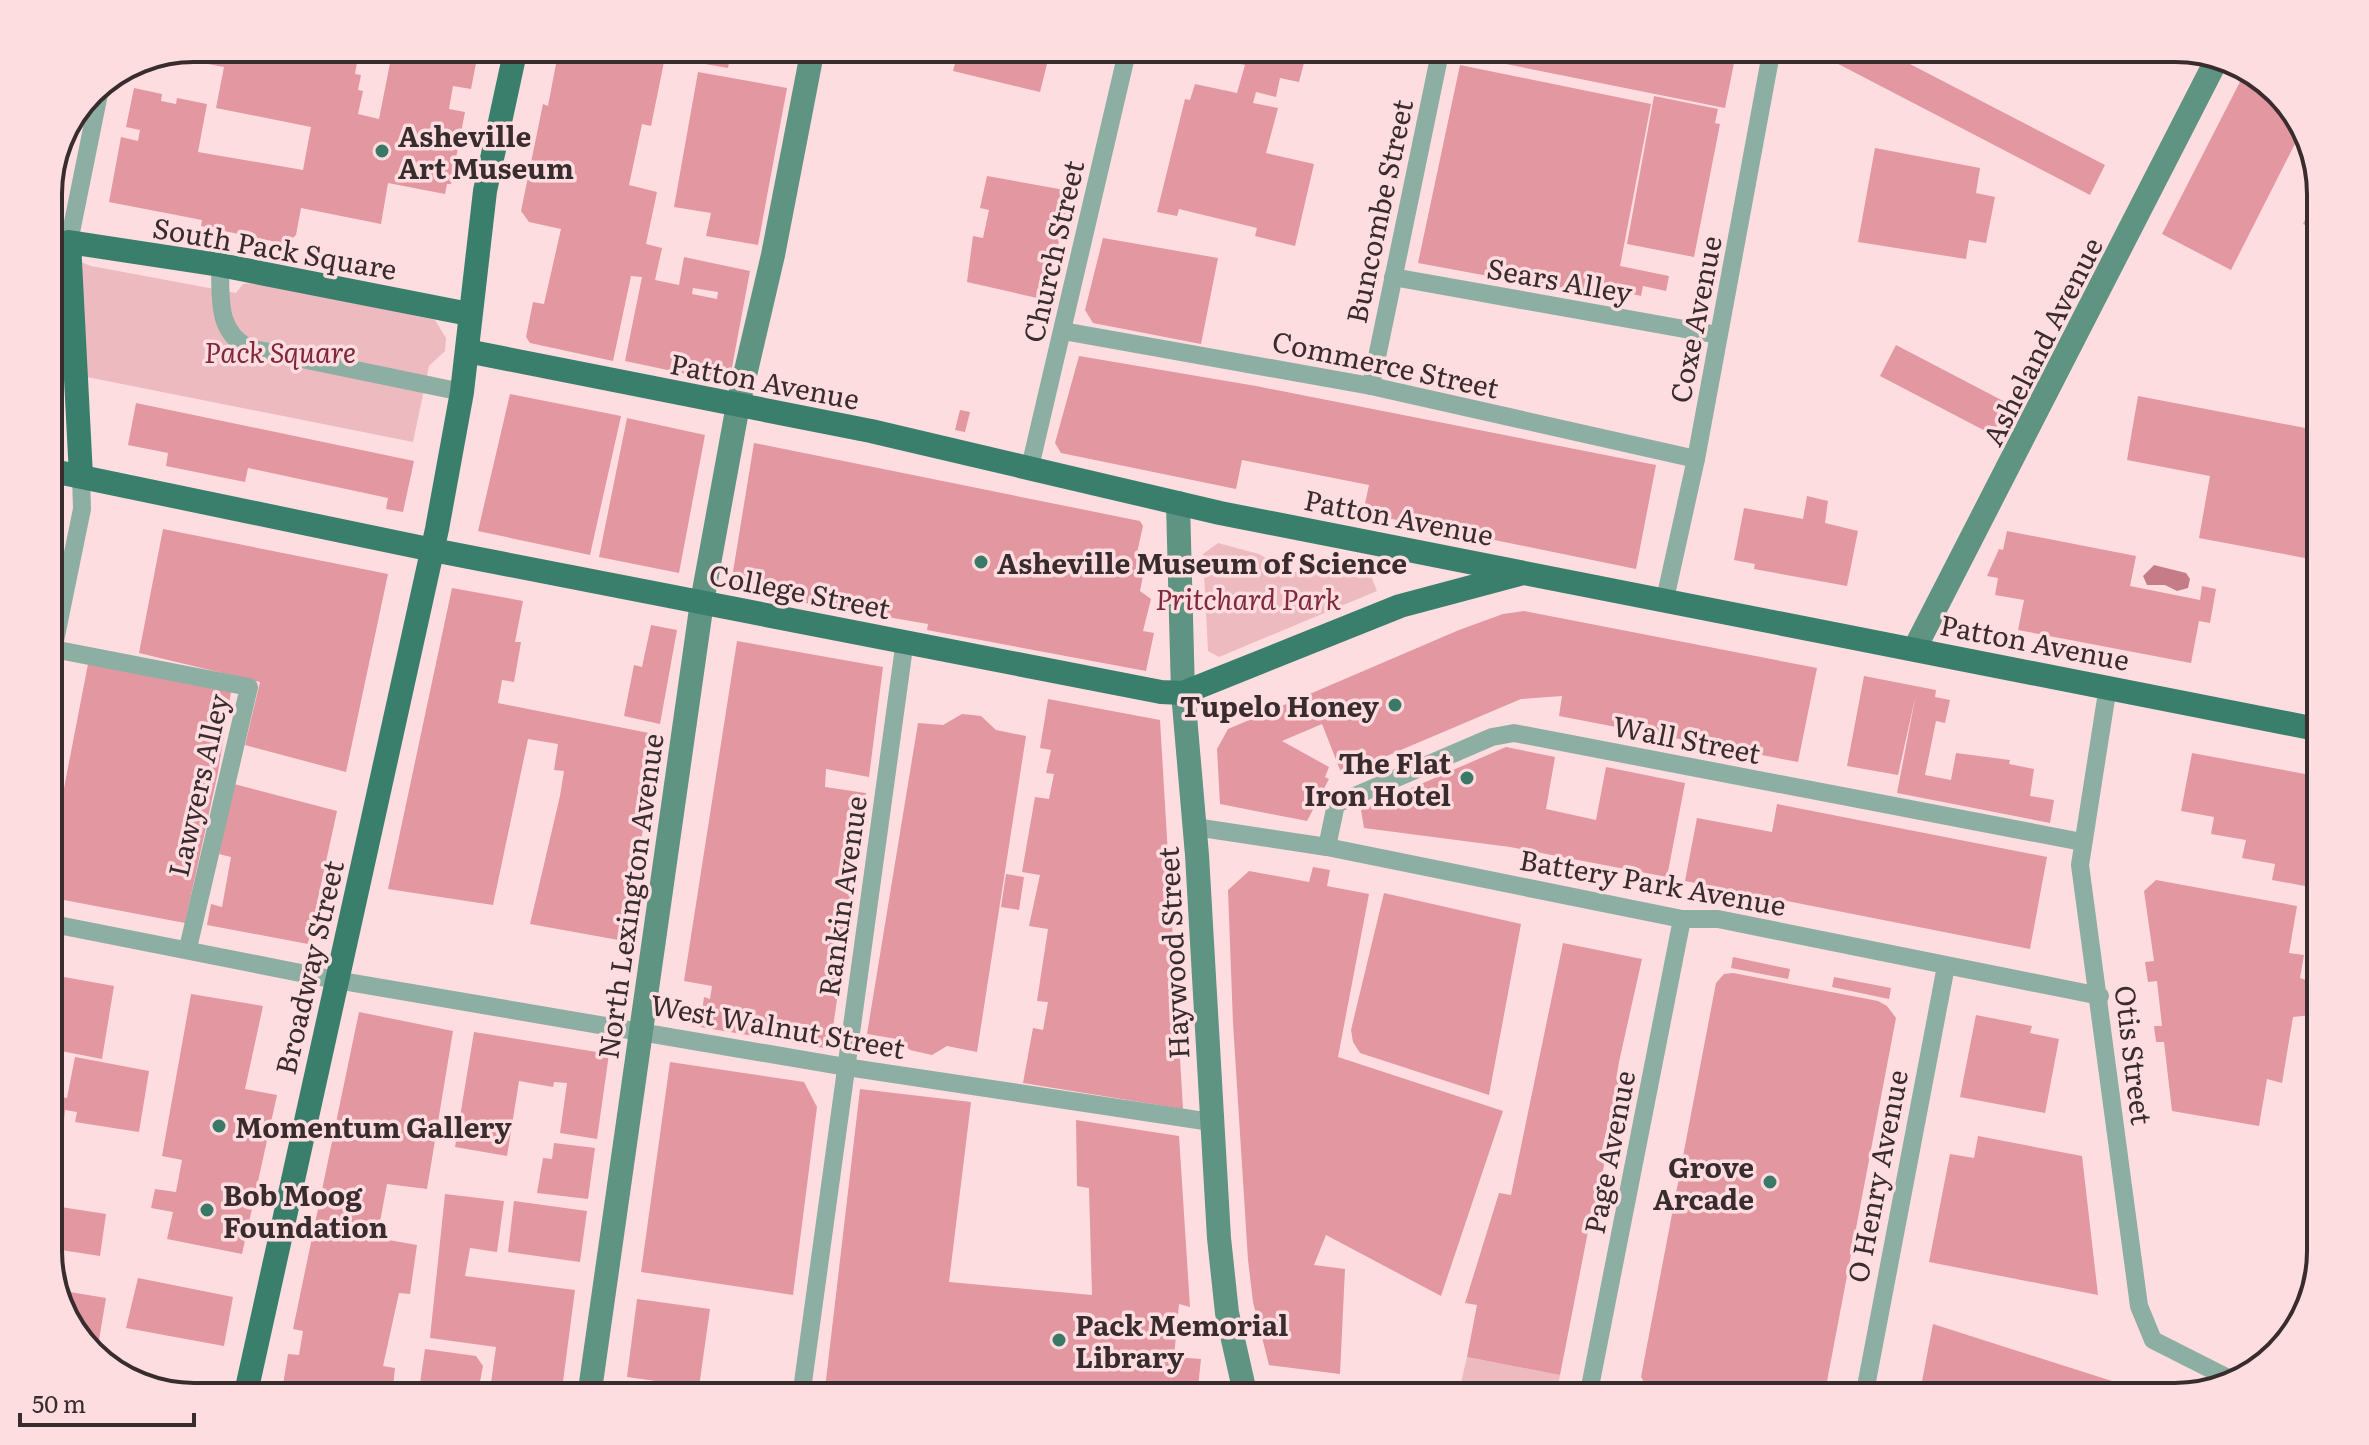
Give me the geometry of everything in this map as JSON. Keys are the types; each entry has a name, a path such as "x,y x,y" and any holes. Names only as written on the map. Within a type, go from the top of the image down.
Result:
{"main road":[{"name":"Broadway Street","path":"248,1383 433,550 462,392 485,191 513,62"},
{"name":"North Lexington Avenue","path":"591,1383 702,602 738,405 773,255 810,62"},
{"name":"Asheland Avenue","path":"1915,648 2212,68"},
{"name":"South Pack Square","path":"62,238 469,314"},
{"path":"62,270 81,476"},
{"name":"Patton Avenue","path":"467,351 1030,467 1178,503 2307,727"},
{"name":"College Street","path":"62,473 433,550 1183,693"},
{"name":"Haywood Street","path":"1178,503 1183,693 1195,827 1211,1122 1227,1313 1243,1383"},
{"path":"1183,693 1400,606 1526,572"}],"street":[{"name":"Church Street","path":"1030,467 1125,62"},
{"name":"Buncombe Street","path":"1371,386 1438,62"},
{"name":"Coxe Avenue","path":"1665,599 1696,459 1769,62"},
{"path":"62,226 94,108"},
{"path":"220,265 224,323 232,336 249,348 462,392"},
{"name":"Sears Alley","path":"1393,277 1718,335"},
{"name":"Commerce Street","path":"1063,331 1371,386 1696,459"},
{"path":"62,599 82,509 81,476"},
{"name":"Rankin Avenue","path":"803,1383 905,640"},
{"name":"Lawyers Alley","path":"62,651 249,687 188,948"},
{"name":"Otis Street","path":"2108,686 2080,865 2100,996 2139,1306 2153,1340 2221,1374"},
{"name":"Wall Street","path":"1327,847 1336,804 1492,737 1514,733 2082,842"},
{"name":"Battery Park Avenue","path":"1195,827 1327,847 1682,919 1718,919 2100,996"},
{"name":"Page Avenue","path":"1591,1383 1682,919"},
{"name":"West Walnut Street","path":"62,926 188,948 336,980 846,1067 1211,1122"},
{"name":"O Henry Avenue","path":"1866,1383 1946,966"}],"green space":[{"name":"Pack Square","path":"62,255 91,266 236,293 243,284 259,282 435,320 446,338 445,351 429,366 413,442 62,372"},
{"name":"Pritchard Park","path":"1218,543 1259,554 1290,572 1337,572 1360,578 1371,576 1377,591 1219,657 1208,651 1203,554"},
{"path":"1467,1357 1560,1375 1559,1383 1461,1383"}],"shaded area":[{"path":"2154,565 2186,573 2190,579 2188,588 2177,591 2165,585 2147,585 2143,576"}],"building":[{"path":"197,62 357,62 355,74 361,75 358,90 363,91 358,114 379,119 390,62 476,62 471,89 453,86 449,109 465,112 451,184 447,184 445,194 388,183 381,224 301,208 296,235 286,244 201,226 202,220 109,202 121,137 138,141 140,130 126,127 134,88 162,94 161,101 176,104 177,98 207,104 198,152 303,170 311,127 216,108 224,67"},
{"path":"556,62 664,62 651,126 642,124 629,185 657,192 646,244 662,248 655,280 679,285 684,257 750,271 729,383 625,361 642,277 631,276 613,361 530,343 526,337 533,302 544,304 561,229 529,222 521,211 543,104 548,106","holes":["693,288 718,292 717,299 692,294"]},
{"path":"694,62 729,62 728,68"},
{"path":"955,62 1048,62 1040,92 953,71"},
{"path":"1232,62 1304,62 1299,82 1280,78 1276,97 1256,92 1253,103 1278,108 1266,153 1314,164 1295,246 1255,236 1257,228 1179,209 1177,216 1157,212 1185,99 1190,100 1195,84 1237,93 1245,65"},
{"path":"1496,62 1734,62 1725,108"},
{"path":"1834,62 1906,62 2105,165 2090,195"},
{"path":"1460,65 1651,104 1620,266 1669,276 1666,291 1643,286 1641,296 1615,290 1613,299 1418,263"},
{"path":"698,72 787,88 758,245 706,236 711,213 674,207"},
{"path":"2241,80 2255,89 2280,114 2296,143 2231,270 2162,234"},
{"path":"1654,96 1718,109 1715,123 1720,124 1694,257 1627,244"},
{"path":"1875,148 1980,168 1976,193 1995,197 1986,243 1969,240 1966,259 1858,242"},
{"path":"987,176 1070,191 1046,300 967,282 973,236 983,238 989,210 980,208"},
{"path":"1103,238 1218,258 1201,344 1093,323 1085,310"},
{"path":"1896,345 2009,404 1993,435 1880,376"},
{"path":"1079,356 1256,386 1656,465 1636,569 1363,513 1369,485 1242,460 1236,489 1061,453 1055,443"},
{"path":"510,394 621,416 590,555 478,531"},
{"path":"2138,396 2307,428 2307,558 2199,538 2210,476 2127,460"},
{"path":"136,403 414,461 403,512 386,509 388,498 248,468 245,482 166,466 168,453 128,445"},
{"path":"960,410 970,412 965,432 955,430"},
{"path":"627,418 705,435 679,573 599,557"},
{"path":"754,443 1140,521 1143,526 1136,557 1146,560 1140,591 1151,599 1143,631 1154,633 1146,671 927,630 928,624 730,590"},
{"path":"1807,496 1828,501 1825,523 1858,531 1847,586 1754,569 1755,564 1734,560 1744,508 1803,519"},
{"path":"163,529 388,574 346,772 245,745 260,682 139,653"},
{"path":"2007,531 2136,556 2130,586 2200,600 2202,586 2216,589 2210,623 2199,621 2191,663 2018,630 2024,600 1995,595 1998,578 1987,576 1999,549 2003,550"},
{"path":"452,588 523,601 515,642 521,642 514,682 502,680 498,703 659,735 624,941 530,924 564,771 554,770 558,744 528,739 493,905 388,889"},
{"path":"1524,611 1817,668 1798,762 1559,716 1562,696 1521,699 1342,775 1322,724 1282,741 1329,767 1325,777 1329,779 1307,821 1220,804 1217,749 1228,729 1459,630 1503,614"},
{"path":"651,625 677,630 660,724 624,716 634,665 642,667"},
{"path":"737,641 883,667 869,777 826,769 825,787 866,793 830,1049 700,1027 704,997 710,999 712,986 684,981"},
{"path":"88,664 231,692 218,772 185,923 62,900 62,799"},
{"path":"1864,676 1936,690 1935,697 1950,700 1945,723 1936,721 1925,775 1951,780 1956,753 2010,760 2009,764 2034,769 2030,796 2054,800 2050,823 1897,793 1916,694 1898,775 1847,766"},
{"path":"1048,699 1160,720 1183,1109 1023,1083 1033,1028 1043,1030 1048,1002 1037,1001 1048,929 1029,926 1040,875 1022,872 1035,797 1049,799 1054,774 1046,773 1051,750 1040,748"},
{"path":"962,714 981,716 996,730 1026,736 977,1052 947,1046 932,1055 910,1050 897,1039 867,1034 918,723 943,725"},
{"path":"1506,747 1555,757 1546,809 1596,820 1606,767 1685,783 1667,877 1510,847 1364,828 1361,810"},
{"path":"2192,753 2307,774 2307,886 2272,880 2275,864 2242,858 2246,840 2211,834 2214,817 2181,811"},
{"path":"234,784 337,811 308,944 207,925 211,904 222,907 231,857 219,854"},
{"path":"1777,804 2047,857 2030,949 1685,881 1697,818 1772,832"},
{"path":"1313,867 1330,870 1327,886 1369,894 1338,1057 1503,1111 1441,1296 1326,1235 1314,1265 1345,1269 1340,1374 1269,1365 1253,1302 1248,1260 1233,1023 1228,890 1249,871 1309,882"},
{"path":"1006,874 1024,877 1019,910 1001,907"},
{"path":"2156,880 2297,906 2289,953 2304,955 2300,978 2307,980 2307,1015 2293,1017 2282,1083 2267,1079 2259,1126 2172,1111 2164,1042 2156,1042 2154,1026 2162,1026 2157,981 2148,982 2145,962 2154,961 2144,891"},
{"path":"1384,893 1521,924 1489,1095 1360,1053 1353,1042 1351,1030"},
{"path":"1563,943 1642,959 1619,1062 1617,1074 1621,1075 1614,1112 1611,1111 1600,1158 1605,1159 1596,1212 1592,1211 1560,1375 1467,1357 1477,1305 1465,1303 1499,1193 1511,1195"},
{"path":"1733,957 1790,969 1788,979 1731,968"},
{"name":"Grove Arcade","path":"1733,973 1878,1001 1887,1006 1896,1018 1827,1383 1645,1383 1641,1377 1716,983 1724,974"},
{"path":"64,977 114,986 102,1059 62,1051"},
{"path":"1834,977 1891,988 1889,999 1832,987"},
{"path":"191,994 263,1006 245,1089 277,1095 242,1254 167,1239 173,1212 151,1208 155,1189 176,1192 182,1160 162,1156"},
{"path":"359,1012 453,1031 427,1189 387,1184 377,1238 417,1245 410,1294 399,1293 383,1366 395,1368 393,1383 283,1383 288,1354 299,1355 303,1331 293,1329"},
{"path":"1976,1015 2032,1026 2030,1033 2059,1039 2045,1113 1960,1097"},
{"path":"474,1032 609,1054 597,1139 560,1133 567,1083 554,1082 553,1087 519,1081 507,1156 455,1147"},
{"path":"75,1057 149,1071 139,1132 75,1122 77,1112 65,1110 62,1120 62,1097 67,1098"},
{"path":"670,1062 804,1082 817,1107 793,1295 641,1272"},
{"path":"860,1089 971,1102 949,1282 1092,1295 1089,1188 1077,1186 1076,1120 1179,1136 1190,1307 1179,1304 1174,1357 1201,1359 1198,1383 826,1383"},
{"path":"1978,1136 2082,1156 2098,1295 1929,1262 1950,1154 1974,1158"},
{"path":"554,1143 595,1148 588,1199 537,1193 543,1158 552,1159"},
{"path":"445,1194 504,1201 497,1252 470,1248 465,1276 575,1290 563,1383 491,1383 496,1347 430,1338"},
{"path":"514,1201 587,1211 580,1262 508,1252"},
{"path":"62,1207 106,1214 100,1256 62,1250"},
{"path":"138,1278 233,1297 224,1346 126,1328"},
{"path":"69,1292 106,1298 99,1340 80,1317"},
{"path":"637,1299 710,1309 700,1383 670,1383 627,1377"},
{"path":"1933,1324 2118,1383 1922,1383"},
{"path":"425,1349 476,1356 483,1366 480,1383 420,1383"}],"place":[{"name":"Asheville Art Museum","path":"382,151"},
{"name":"Asheville Museum of Science","path":"981,562"},
{"name":"Tupelo Honey","path":"1395,705"},
{"name":"The Flat Iron Hotel","path":"1467,778"},
{"name":"Momentum Gallery","path":"219,1126"},
{"name":"Grove Arcade","path":"1770,1182"},
{"name":"Bob Moog Foundation","path":"207,1210"},
{"name":"Pack Memorial Library","path":"1059,1340"}]}
